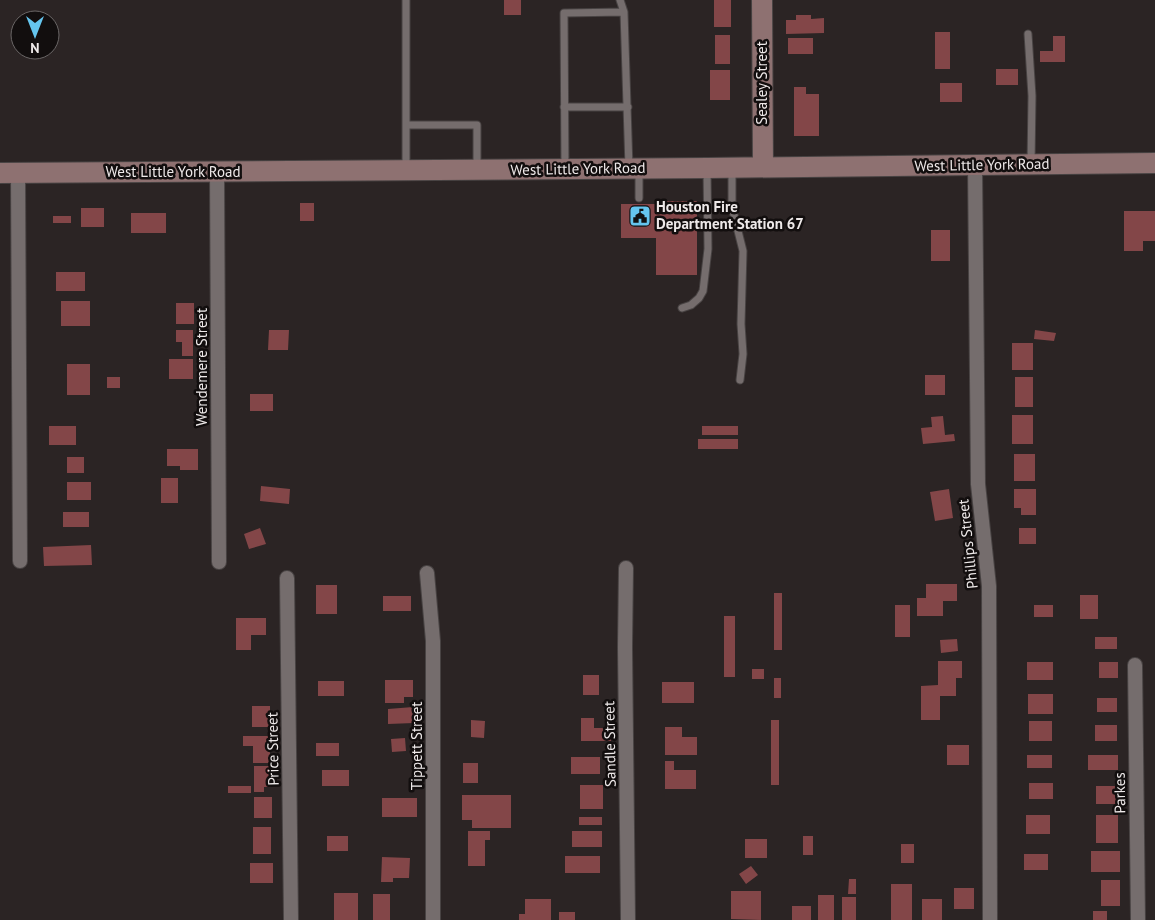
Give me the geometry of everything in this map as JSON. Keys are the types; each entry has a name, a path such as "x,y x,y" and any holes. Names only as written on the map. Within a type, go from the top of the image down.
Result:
{"street":[{"name":"Sealey Street","path":"762,0 763,167"},
{"name":"West Little York Road","path":"9,173 1155,163"},
{"name":"Phillips Street","path":"975,165 978,484 989,586 990,920"},
{"name":"Wendemere Street","path":"217,172 219,562"},
{"path":"9,173 20,561"},
{"name":"Sandle Street","path":"626,568 628,920"},
{"name":"Tippett Street","path":"427,573 433,641 433,920"},
{"name":"Price Street","path":"287,578 291,920"},
{"name":"Parkes","path":"1135,665 1138,920"}],"lane":[{"path":"406,0 406,171"},
{"path":"620,0 624,12 628,107 639,198"},
{"path":"565,169 564,13 624,12"},
{"path":"1028,34 1032,96 1031,164"},
{"path":"564,107 628,107"},
{"path":"406,125 477,125 477,170"},
{"path":"732,167 732,207 743,251 741,324 743,354 740,380"},
{"path":"682,308 691,305 699,298 703,291 708,249 707,168"}],"building":[{"path":"504,0 521,0 521,15 504,15"},
{"path":"714,0 731,0 731,27 714,27"},
{"path":"796,15 811,15 811,19 824,18 824,33 786,34 786,20 796,20"},
{"path":"935,32 950,32 950,69 935,69"},
{"path":"715,35 730,35 730,64 715,64"},
{"path":"1053,36 1065,36 1065,62 1040,62 1040,51 1053,51"},
{"path":"788,38 813,38 813,54 788,54"},
{"path":"996,69 1018,69 1018,85 996,85"},
{"path":"710,70 730,70 730,100 710,100"},
{"path":"940,83 962,83 962,102 940,102"},
{"path":"794,87 806,87 806,94 819,94 819,136 794,136"},
{"path":"656,201 697,201 697,275 656,275 656,238 621,238 621,204 656,204"},
{"path":"300,203 314,203 314,221 300,221"},
{"path":"81,208 104,208 104,227 81,227"},
{"path":"1124,211 1155,211 1155,241 1143,241 1143,251 1124,251"},
{"path":"131,213 166,213 166,233 131,233"},
{"path":"53,216 71,216 71,223 53,223"},
{"path":"931,230 950,230 950,261 931,261"},
{"path":"56,272 85,272 85,291 56,291"},
{"path":"61,301 90,301 90,326 61,326"},
{"path":"176,303 194,303 194,324 176,324"},
{"path":"176,330 193,330 193,356 182,356 182,342 176,342"},
{"path":"269,330 289,330 288,350 268,350"},
{"path":"1035,330 1056,333 1054,341 1034,339"},
{"path":"1012,343 1033,343 1033,370 1012,370"},
{"path":"169,359 193,359 193,379 169,379"},
{"path":"67,364 90,364 90,395 67,395"},
{"path":"925,375 945,375 945,395 925,395"},
{"path":"107,377 120,377 120,388 107,388"},
{"path":"1015,377 1033,377 1033,407 1015,407"},
{"path":"250,394 273,394 273,411 250,411"},
{"path":"1012,415 1033,415 1033,444 1012,444"},
{"path":"943,416 945,435 954,434 955,441 923,444 921,428 932,427 931,417"},
{"path":"49,426 76,426 76,445 49,445"},
{"path":"702,426 738,426 738,435 702,435"},
{"path":"698,439 738,439 738,449 698,449"},
{"path":"167,449 198,449 198,470 180,470 180,466 167,466"},
{"path":"1014,454 1035,454 1035,481 1014,481"},
{"path":"67,457 84,457 84,473 67,473"},
{"path":"161,478 178,478 178,503 161,503"},
{"path":"67,482 91,482 91,500 67,500"},
{"path":"261,486 290,489 289,504 260,501"},
{"path":"949,489 953,518 935,521 930,492"},
{"path":"1014,489 1036,489 1036,515 1021,515 1021,508 1014,508"},
{"path":"63,512 89,512 89,527 63,527"},
{"path":"260,528 266,544 249,549 244,534"},
{"path":"1019,528 1036,528 1036,544 1019,544"},
{"path":"91,545 92,565 44,566 43,547"},
{"path":"926,584 957,584 957,601 943,601 943,616 917,616 917,598 926,598"},
{"path":"316,585 337,585 337,614 316,614"},
{"path":"774,593 782,593 782,650 774,650"},
{"path":"1080,595 1098,595 1098,619 1080,619"},
{"path":"383,596 411,596 411,611 383,611"},
{"path":"895,605 910,605 910,637 895,637"},
{"path":"1034,605 1053,605 1053,617 1034,617"},
{"path":"724,616 735,616 735,677 724,677"},
{"path":"236,618 266,618 266,635 251,635 251,650 236,650"},
{"path":"1095,637 1117,637 1117,649 1095,649"},
{"path":"957,639 958,651 941,653 940,640"},
{"path":"938,661 962,661 962,678 956,678 956,696 940,696 940,720 921,720 921,686 938,685"},
{"path":"1027,662 1053,662 1053,680 1027,680"},
{"path":"1099,662 1118,662 1118,678 1099,678"},
{"path":"752,669 764,669 764,679 752,679"},
{"path":"583,675 599,675 599,695 583,695"},
{"path":"774,678 781,678 781,698 774,698"},
{"path":"385,680 413,680 413,697 404,697 404,703 385,703"},
{"path":"318,681 344,681 344,696 318,696"},
{"path":"662,682 694,682 694,703 662,703"},
{"path":"1028,694 1053,694 1053,714 1028,714"},
{"path":"1097,698 1117,698 1117,712 1097,712"},
{"path":"252,706 270,706 270,727 252,727"},
{"path":"413,707 414,723 388,724 388,709"},
{"path":"581,718 594,718 594,728 611,728 611,741 581,741"},
{"path":"471,720 485,721 484,738 471,737"},
{"path":"771,720 779,720 779,785 771,785"},
{"path":"1029,721 1052,721 1052,741 1029,741"},
{"path":"1095,725 1117,725 1117,741 1095,741"},
{"path":"665,727 682,727 682,737 697,737 697,755 665,755"},
{"path":"243,736 270,736 270,763 253,763 253,746 243,746"},
{"path":"405,738 406,751 392,752 391,739"},
{"path":"316,743 339,743 339,756 316,756"},
{"path":"947,745 969,745 969,765 947,765"},
{"path":"1027,755 1052,755 1052,768 1027,768"},
{"path":"1088,755 1118,755 1118,770 1088,770"},
{"path":"571,757 600,757 600,774 571,774"},
{"path":"665,761 674,761 674,770 696,770 696,789 665,789"},
{"path":"463,763 478,763 478,783 463,783"},
{"path":"254,766 271,766 271,787 264,787 264,792 254,792"},
{"path":"322,770 349,770 349,786 322,786"},
{"path":"1029,783 1053,783 1053,799 1029,799"},
{"path":"580,785 603,785 603,809 580,809"},
{"path":"228,786 251,786 251,793 228,793"},
{"path":"1096,786 1118,786 1118,804 1096,804"},
{"path":"462,795 511,795 511,828 472,828 472,820 462,820"},
{"path":"254,797 272,797 272,818 254,818"},
{"path":"382,798 417,798 417,817 382,817"},
{"path":"1026,815 1050,815 1050,834 1026,834"},
{"path":"1096,815 1118,815 1118,843 1096,843"},
{"path":"579,817 602,817 602,825 579,825"},
{"path":"253,827 271,827 271,854 253,854"},
{"path":"468,831 490,831 490,840 485,840 485,866 468,866"},
{"path":"572,831 602,831 602,847 572,847"},
{"path":"327,836 348,836 348,851 327,851"},
{"path":"803,836 813,836 813,855 803,855"},
{"path":"745,839 767,839 767,858 745,858"},
{"path":"901,844 914,844 914,863 901,863"},
{"path":"1091,851 1120,851 1120,872 1091,872"},
{"path":"1024,854 1048,854 1048,870 1024,870"},
{"path":"565,856 600,856 600,873 565,873"},
{"path":"382,857 410,858 409,878 393,878 393,882 381,882"},
{"path":"250,863 273,863 273,883 250,883"},
{"path":"751,866 758,875 746,884 739,874"},
{"path":"849,879 856,879 856,894 848,894"},
{"path":"1101,880 1120,880 1120,906 1101,906"},
{"path":"891,884 912,884 912,920 891,920"},
{"path":"954,888 974,888 974,909 954,909"},
{"path":"731,891 761,891 761,920 731,919"},
{"path":"334,893 358,893 358,920 334,920"},
{"path":"373,894 390,894 390,920 373,920"},
{"path":"818,895 834,895 834,920 818,920"},
{"path":"842,897 856,897 856,920 842,920"},
{"path":"525,899 551,899 551,920 519,920 519,914 525,914"},
{"path":"922,899 942,899 942,920 922,920"},
{"path":"792,906 811,906 811,920 792,920"},
{"path":"1093,911 1107,911 1107,920 1093,920"},
{"path":"559,912 575,912 575,920 559,920"}],"place":[{"name":"Houston Fire Department Station 67","path":"640,216"}]}
